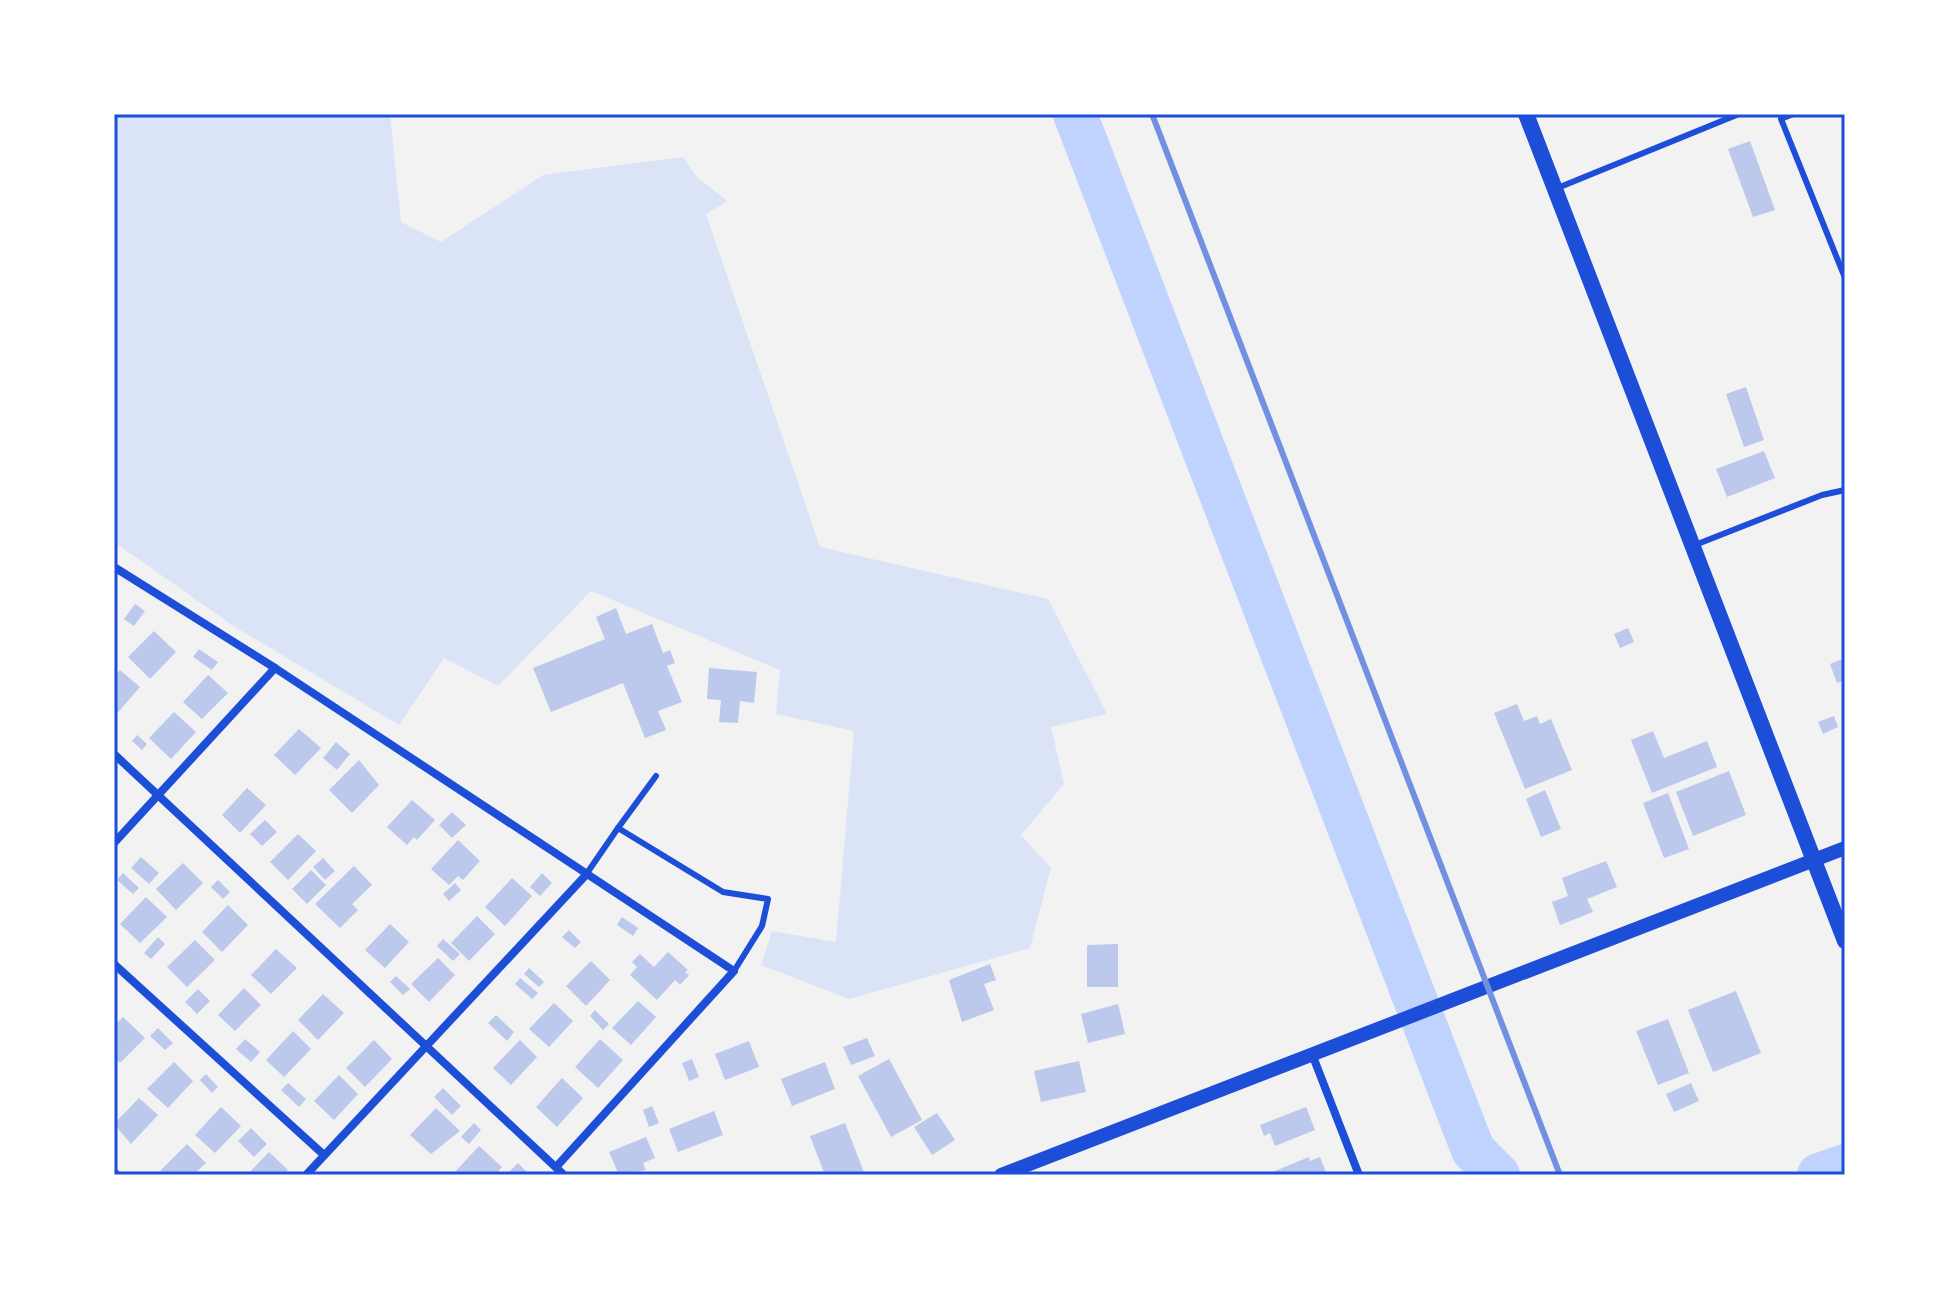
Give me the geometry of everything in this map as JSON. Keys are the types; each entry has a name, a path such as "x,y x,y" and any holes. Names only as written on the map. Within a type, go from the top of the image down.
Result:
{"main road":[{"path":"1526,114 1845,941"}],"street":[{"path":"114,567 275,668 585,876 734,971 557,1166"},
{"path":"114,843 275,668"},
{"path":"114,754 564,1175"},
{"path":"1001,1175 1845,848"},
{"path":"306,1175 585,876"},
{"path":"114,964 324,1155"},
{"path":"1312,1054 1359,1175"}],"lane":[{"path":"1555,189 1739,114"},
{"path":"1793,114 1780,117 1845,278"},
{"path":"1693,546 1822,495 1845,490"},
{"path":"585,876 656,776"},
{"path":"618,828 723,892 768,899 762,926 734,971"}],"shaded area":[{"path":"114,114 390,114 401,222 441,242 543,175 683,157 697,177 727,201 706,214 820,547 1048,599 1107,714 1051,727 1064,784 1021,835 1051,868 1030,948 849,999 761,965 772,931 836,942 854,731 776,714 780,670 591,591 498,686 444,658 399,725 235,627 114,542"}],"building":[{"path":"1750,141 1775,210 1753,217 1728,149"},
{"path":"1746,387 1764,440 1744,447 1726,394"},
{"path":"1764,451 1775,478 1727,497 1716,469"},
{"path":"135,604 145,611 134,626 124,619"},
{"path":"616,608 626,634 652,624 663,653 670,650 675,663 667,666 682,702 658,711 666,730 645,738 623,683 551,712 533,668 605,639 596,617"},
{"path":"1628,628 1634,642 1620,648 1614,634"},
{"path":"154,631 176,652 150,679 128,657"},
{"path":"199,649 218,662 212,670 193,657"},
{"path":"1845,658 1845,680 1837,683 1830,664"},
{"path":"709,668 757,672 754,703 740,701 738,723 719,722 721,700 707,699"},
{"path":"120,670 140,687 114,717 114,677"},
{"path":"208,675 228,693 202,719 183,702"},
{"path":"1517,704 1524,721 1537,716 1540,724 1551,719 1572,770 1525,789 1494,713"},
{"path":"174,712 196,732 171,759 149,738"},
{"path":"1834,716 1838,727 1823,734 1818,722"},
{"path":"299,729 321,748 295,775 274,755"},
{"path":"1653,731 1664,758 1707,741 1717,767 1652,793 1631,740"},
{"path":"137,735 147,744 142,750 132,741"},
{"path":"336,742 350,754 337,770 323,758"},
{"path":"359,760 379,785 352,813 329,790"},
{"path":"1729,771 1746,815 1693,836 1676,792"},
{"path":"247,788 266,805 240,833 222,815"},
{"path":"1545,790 1561,829 1541,837 1526,799"},
{"path":"1668,793 1689,849 1664,858 1643,803"},
{"path":"412,800 435,820 417,840 414,837 407,845 387,827"},
{"path":"452,812 466,825 452,838 439,825"},
{"path":"265,820 277,832 262,846 250,834"},
{"path":"298,834 316,851 288,880 270,862"},
{"path":"458,840 480,861 463,880 458,876 449,885 431,869"},
{"path":"141,857 159,873 149,884 131,868"},
{"path":"323,858 335,871 325,880 313,867"},
{"path":"1606,861 1617,887 1587,899 1593,912 1560,925 1552,902 1568,896 1562,878"},
{"path":"183,863 203,883 176,910 156,889"},
{"path":"354,866 372,885 352,904 358,910 340,928 315,904"},
{"path":"311,870 326,885 307,904 292,889"},
{"path":"123,873 139,888 133,894 117,880"},
{"path":"542,873 552,883 540,896 530,887"},
{"path":"512,878 532,896 505,926 485,907"},
{"path":"218,880 230,892 223,899 211,887"},
{"path":"455,883 461,890 449,901 443,894"},
{"path":"146,897 167,917 140,943 120,924"},
{"path":"228,905 248,925 222,952 202,932"},
{"path":"477,916 495,934 469,961 451,943"},
{"path":"622,917 638,928 633,936 617,925"},
{"path":"390,924 409,942 385,968 365,950"},
{"path":"569,930 581,942 575,948 562,937"},
{"path":"158,937 165,944 151,959 144,953"},
{"path":"443,939 460,954 453,961 437,946"},
{"path":"195,940 215,960 187,987 167,967"},
{"path":"1118,944 1118,987 1087,987 1087,945"},
{"path":"276,949 297,968 271,994 251,975"},
{"path":"668,952 688,970 685,972 689,975 680,985 675,980 657,1000 630,975 637,967 632,962 640,954 654,967"},
{"path":"438,958 455,975 429,1002 411,984"},
{"path":"591,961 610,980 586,1006 566,986"},
{"path":"990,964 996,980 984,984 994,1010 962,1022 949,980"},
{"path":"529,968 544,982 539,987 524,974"},
{"path":"396,976 410,989 403,995 390,982"},
{"path":"520,978 538,993 532,999 515,984"},
{"path":"244,988 261,1005 235,1031 218,1015"},
{"path":"198,989 210,1001 197,1014 185,1002"},
{"path":"1736,991 1761,1053 1713,1072 1688,1010"},
{"path":"323,994 344,1013 318,1040 298,1020"},
{"path":"638,1001 656,1017 631,1045 612,1028"},
{"path":"554,1003 573,1021 549,1047 529,1029"},
{"path":"1118,1004 1125,1034 1088,1043 1081,1014"},
{"path":"595,1010 609,1024 603,1030 590,1016"},
{"path":"496,1015 514,1032 507,1041 488,1023"},
{"path":"123,1017 145,1038 120,1063 114,1057 114,1026"},
{"path":"1668,1019 1689,1073 1658,1085 1636,1031"},
{"path":"158,1028 173,1043 165,1050 150,1036"},
{"path":"293,1031 311,1049 284,1077 266,1060"},
{"path":"867,1038 875,1056 851,1065 843,1047"},
{"path":"245,1039 260,1052 251,1062 236,1049"},
{"path":"600,1039 623,1060 598,1088 575,1067"},
{"path":"374,1040 392,1059 365,1087 346,1068"},
{"path":"520,1040 537,1057 511,1085 493,1068"},
{"path":"749,1041 759,1067 725,1080 715,1054"},
{"path":"692,1059 699,1077 689,1081 682,1063"},
{"path":"889,1059 922,1120 891,1137 858,1076"},
{"path":"1079,1061 1086,1092 1041,1102 1034,1071"},
{"path":"174,1062 193,1081 168,1108 147,1089"},
{"path":"825,1062 835,1089 792,1106 781,1079"},
{"path":"206,1074 218,1087 212,1093 200,1080"},
{"path":"339,1075 358,1094 334,1120 314,1101"},
{"path":"562,1078 583,1098 557,1127 536,1107"},
{"path":"288,1083 306,1099 299,1107 281,1090"},
{"path":"1691,1083 1699,1101 1674,1112 1666,1094"},
{"path":"443,1088 461,1106 452,1115 434,1097"},
{"path":"139,1098 158,1115 131,1144 114,1124"},
{"path":"652,1106 659,1123 649,1127 643,1110"},
{"path":"221,1107 241,1126 215,1153 195,1135"},
{"path":"1306,1107 1315,1130 1275,1146 1270,1133 1264,1136 1260,1125"},
{"path":"436,1108 460,1131 431,1154 410,1135"},
{"path":"714,1111 723,1135 678,1152 669,1129"},
{"path":"937,1113 955,1140 932,1155 914,1127"},
{"path":"474,1123 481,1130 469,1144 461,1137"},
{"path":"845,1123 865,1175 825,1175 810,1136"},
{"path":"251,1128 267,1144 254,1157 238,1141"},
{"path":"646,1137 655,1158 643,1163 646,1170 619,1175 609,1152"},
{"path":"187,1144 206,1163 193,1175 165,1175 160,1171"},
{"path":"479,1146 502,1167 495,1175 452,1175"},
{"path":"269,1152 288,1170 284,1175 247,1175"},
{"path":"1309,1157 1310,1161 1320,1157 1327,1175 1265,1175"},
{"path":"518,1163 530,1175 506,1175"}],"waterway":[{"path":"1075,114 1473,1150 1498,1175"},
{"path":"1819,1175 1845,1166"}],"railway":[{"path":"1152,114 1560,1175"}]}
